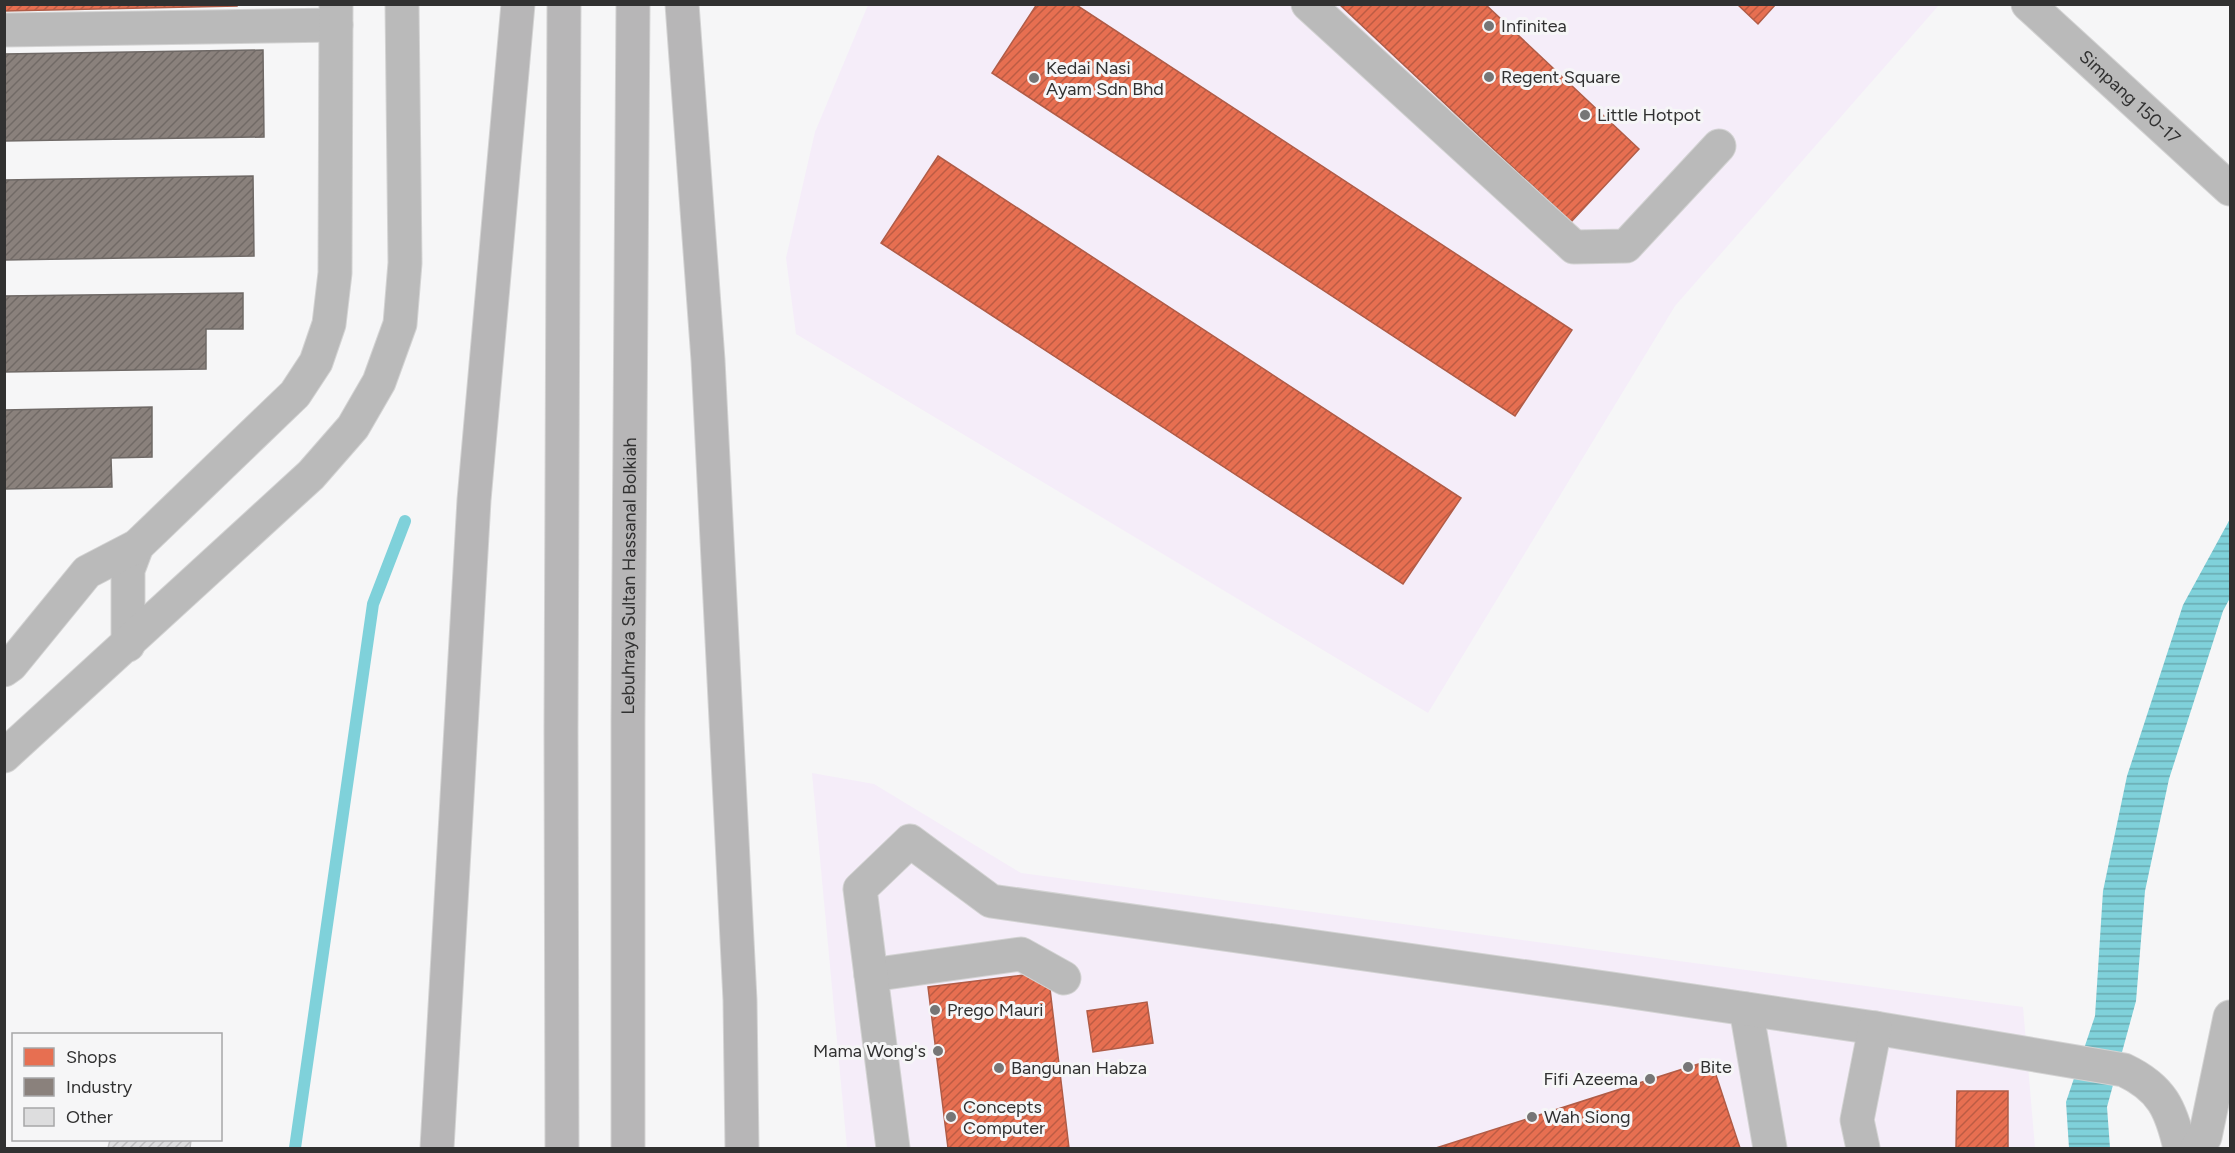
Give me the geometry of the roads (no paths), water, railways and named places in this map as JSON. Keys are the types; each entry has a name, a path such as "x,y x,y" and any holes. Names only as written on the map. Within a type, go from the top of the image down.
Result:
{"highway":[{"path":"436,1149 474,500 518,4"},
{"path":"562,1149 564,4"},
{"name":"Lebuhraya Sultan Hassanal Bolkiah","path":"628,1149 628,710 633,4"},
{"path":"682,4 708,360 740,1000 742,1149"},
{"path":"740,1000 763,1149"},
{"path":"429,1149 439,1108"}],"street":[{"path":"4,756 128,645 311,475 353,427 379,382 400,324 405,264 402,4"},
{"path":"1308,4 1574,247 1626,246 1719,146"},
{"name":"Simpang 150-17","path":"2028,4 2230,189"},
{"path":"4,30 269,16 336,15 335,273 329,324 316,362 295,394 137,546 87,572 11,665 4,670"},
{"path":"128,645 128,570 137,546"},
{"path":"893,1149 860,889 910,841 992,901 1875,1028 2124,1070 2143,1079 2160,1095 2173,1118 2180,1149"},
{"path":"871,975 1021,954 1064,978"},
{"path":"1746,1009 1770,1149"},
{"path":"2197,1149 2205,1137 2230,1017"},
{"path":"1863,1149 1857,1120 1875,1028"}],"water":[{"path":"2230,519 2230,598 2223,611 2169,779 2145,891 2136,1001 2107,1107 2110,1148 2069,1148 2066,1102 2095,1016 2103,891 2127,776 2183,605"}],"waterway":[{"path":"295,1148 373,604 405,521"}],"place":[{"name":"Infinitea","path":"1489,26"},
{"name":"Regent Square","path":"1489,77"},
{"name":"Kedai Nasi Ayam Sdn Bhd","path":"1034,78"},
{"name":"Little Hotpot","path":"1585,115"},
{"name":"Prego Mauri","path":"935,1010"},
{"name":"Mama Wong's","path":"938,1051"},
{"name":"Bite","path":"1688,1067"},
{"name":"Bangunan Habza","path":"999,1068"},
{"name":"Fifi Azeema","path":"1650,1079"},
{"name":"Concepts Computer","path":"951,1117"},
{"name":"Wah Siong","path":"1532,1117"}]}
